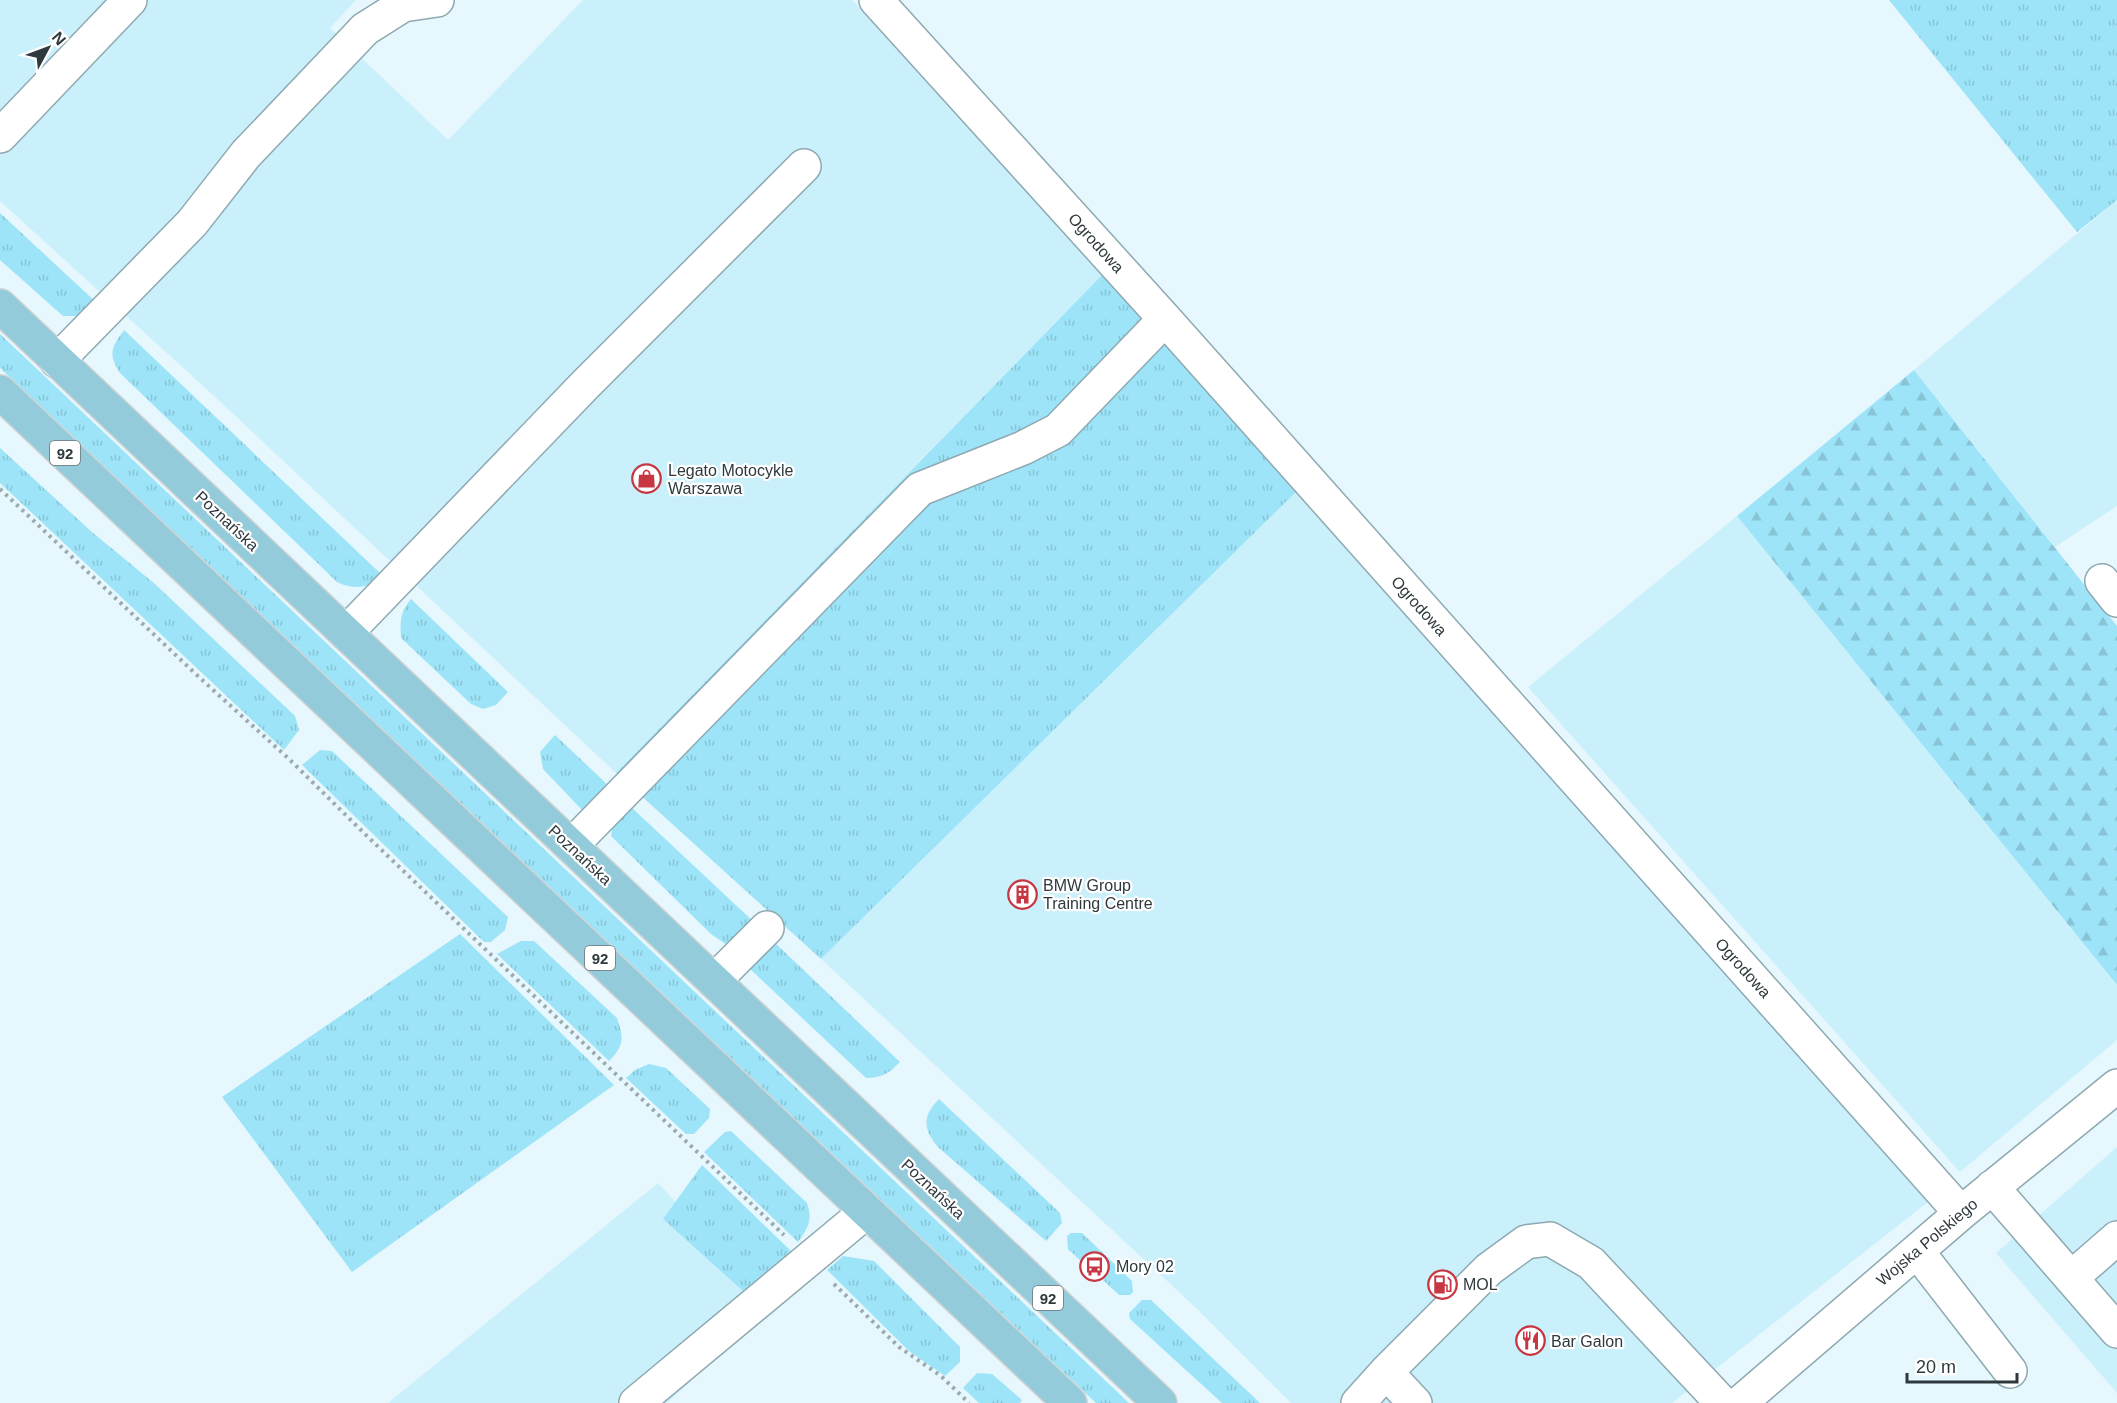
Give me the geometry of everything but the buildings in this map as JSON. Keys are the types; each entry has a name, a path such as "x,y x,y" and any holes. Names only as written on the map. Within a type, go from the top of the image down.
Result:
{"main road":[{"name":"Poznańska","path":"0,306 1160,1403"},
{"name":"92","path":"0,392 1070,1403"}],"street":[{"path":"0,136 130,0"},
{"path":"57,361 192,223 246,154 365,29 403,5 438,0"},
{"name":"Ogrodowa","path":"876,0 1165,319 1961,1213"},
{"path":"346,633 584,386 804,166"},
{"path":"571,846 920,489 1023,448 1058,430 1165,319"},
{"path":"714,981 767,928"},
{"name":"Wojska Polskiego","path":"1740,1403 1961,1213 2117,1086"},
{"path":"1992,1187 2117,1331"},
{"path":"636,1403 867,1211"},
{"path":"2071,1278 2117,1238"},
{"path":"1358,1403 1489,1269 1526,1242 1551,1239 1592,1263 1722,1403"},
{"path":"1917,1251 2010,1371"},
{"path":"1386,1372 1415,1403"}],"path":[{"path":"0,489 288,758 899,1347 941,1376 969,1403"}],"shaded area":[{"path":"0,0 356,0 330,28 448,140 583,0 852,0 1106,271 616,773 213,395 0,201"},
{"path":"2117,200 2117,506 2055,547 1914,370"},
{"path":"1299,489 1555,771 1928,1202 1672,1403 1291,1403 1194,1306 821,959"},
{"path":"1737,516 2117,985 2117,1040 1960,1172 1528,687"},
{"path":"2117,1147 2117,1393 1996,1253"},
{"path":"658,1183 772,1306 667,1403 388,1403"}],"green space":[{"path":"1889,0 2117,0 2117,200 2077,232"},
{"path":"0,213 98,304 85,316 63,316 0,260"},
{"path":"1106,271 1299,489 821,959 616,773"},
{"path":"124,330 382,575 372,583 361,587 337,582 120,373 114,361 113,351"},
{"path":"0,334 1129,1403 1096,1403 0,368"},
{"path":"1914,370 2117,626 2117,985 1737,516"},
{"path":"0,448 93,533 155,584 295,716 299,730 284,750 0,483"},
{"path":"411,599 508,692 496,705 483,709 471,704 401,638 401,617"},
{"path":"555,735 610,787 584,812 543,769 540,752"},
{"path":"320,750 332,751 508,917 505,930 491,942 484,942 302,765"},
{"path":"630,806 756,924 730,947 711,934 611,836 613,823"},
{"path":"460,934 614,1085 352,1272 222,1097"},
{"path":"771,939 900,1062 885,1074 866,1078 749,968"},
{"path":"521,941 534,941 617,1018 622,1036 618,1051 609,1061 497,954"},
{"path":"649,1064 666,1068 710,1109 709,1118 694,1134 686,1134 626,1078 635,1070"},
{"path":"939,1099 1060,1213 1062,1223 1046,1241 938,1147 929,1134 927,1117"},
{"path":"731,1131 807,1203 810,1214 808,1224 798,1242 704,1152 725,1132"},
{"path":"702,1165 791,1251 743,1291 663,1219"},
{"path":"1071,1233 1082,1233 1132,1281 1133,1292 1130,1295 1119,1295 1103,1280 1109,1273 1090,1255 1082,1262 1068,1249 1067,1236"},
{"path":"843,1256 874,1261 960,1347 960,1362 945,1376 909,1351 827,1270"},
{"path":"1142,1300 1151,1300 1260,1403 1222,1403 1130,1319 1129,1313"},
{"path":"977,1373 992,1374 1022,1400 1020,1403 979,1403 963,1388"}],"place":[{"name":"Legato Motocykle Warszawa","path":"647,479"},
{"name":"BMW Group Training Centre","path":"1022,894"},
{"name":"Mory 02","path":"1095,1266"},
{"name":"MOL","path":"1442,1284"},
{"name":"Bar Galon","path":"1530,1341"}]}
